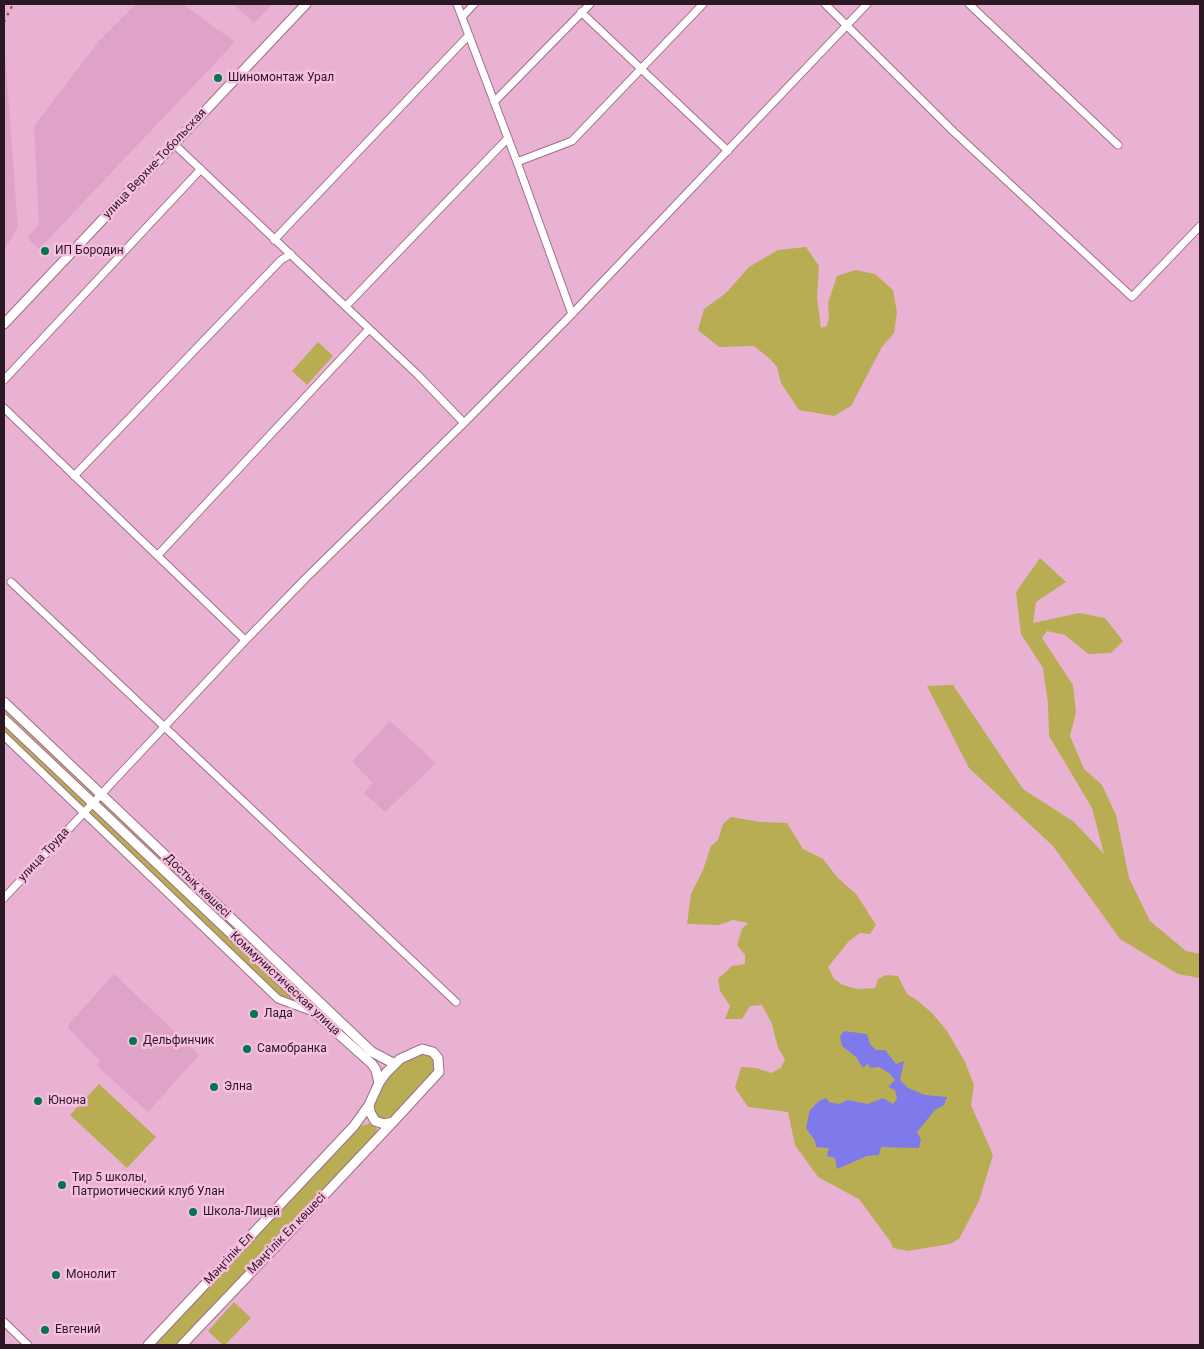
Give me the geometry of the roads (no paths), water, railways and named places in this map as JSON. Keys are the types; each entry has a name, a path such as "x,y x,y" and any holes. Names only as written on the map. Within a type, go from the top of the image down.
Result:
{"street":[{"name":"улица Верхне-Тобольская","path":"4,324 306,4"},
{"path":"457,4 572,314"},
{"path":"462,17 474,4"},
{"path":"494,102 590,4"},
{"path":"517,162 572,141 703,4"},
{"path":"825,4 955,134 1132,297 1200,226"},
{"name":"улица Труда","path":"4,898 245,640 306,577 464,423 572,314 867,4"},
{"path":"969,4 1118,145"},
{"path":"581,12 728,150"},
{"path":"274,240 469,35"},
{"path":"346,306 508,138"},
{"path":"174,144 418,375 464,423"},
{"path":"4,380 201,169"},
{"path":"74,476 280,260 291,254"},
{"path":"158,555 369,329"},
{"path":"4,408 245,640"},
{"path":"11,582 456,1002"},
{"name":"Достық көшесі","path":"4,702 372,1052 395,1064"},
{"path":"4,718 93,803"},
{"path":"4,736 278,999 315,1013"},
{"name":"Коммунистическая улица","path":"93,803 315,1013 372,1064 376,1070 379,1083"},
{"name":"Мәңгілік Ел көшесі","path":"182,1345 439,1072 440,1064 438,1058 433,1052 422,1049 414,1051 395,1064 379,1083 368,1105"},
{"path":"368,1105 375,1121 384,1124 393,1122"},
{"name":"Мәңгілік Ел","path":"148,1345 354,1126 368,1105"},
{"path":"4,1322 28,1345"}],"railway":[{"path":"4,22 12,6"}],"place":[{"name":"Шиномонтаж Урал","path":"218,78"},
{"name":"ИП Бородин","path":"45,251"},
{"name":"Лада","path":"254,1014"},
{"name":"Дельфинчик","path":"133,1041"},
{"name":"Самобранка","path":"247,1049"},
{"name":"Элна","path":"214,1087"},
{"name":"Юнона","path":"38,1101"},
{"name":"Тир 5 школы, Патриотический клуб Улан","path":"62,1185"},
{"name":"Школа-Лицей","path":"193,1212"},
{"name":"Монолит","path":"56,1275"},
{"name":"Евгений","path":"45,1330"}]}
